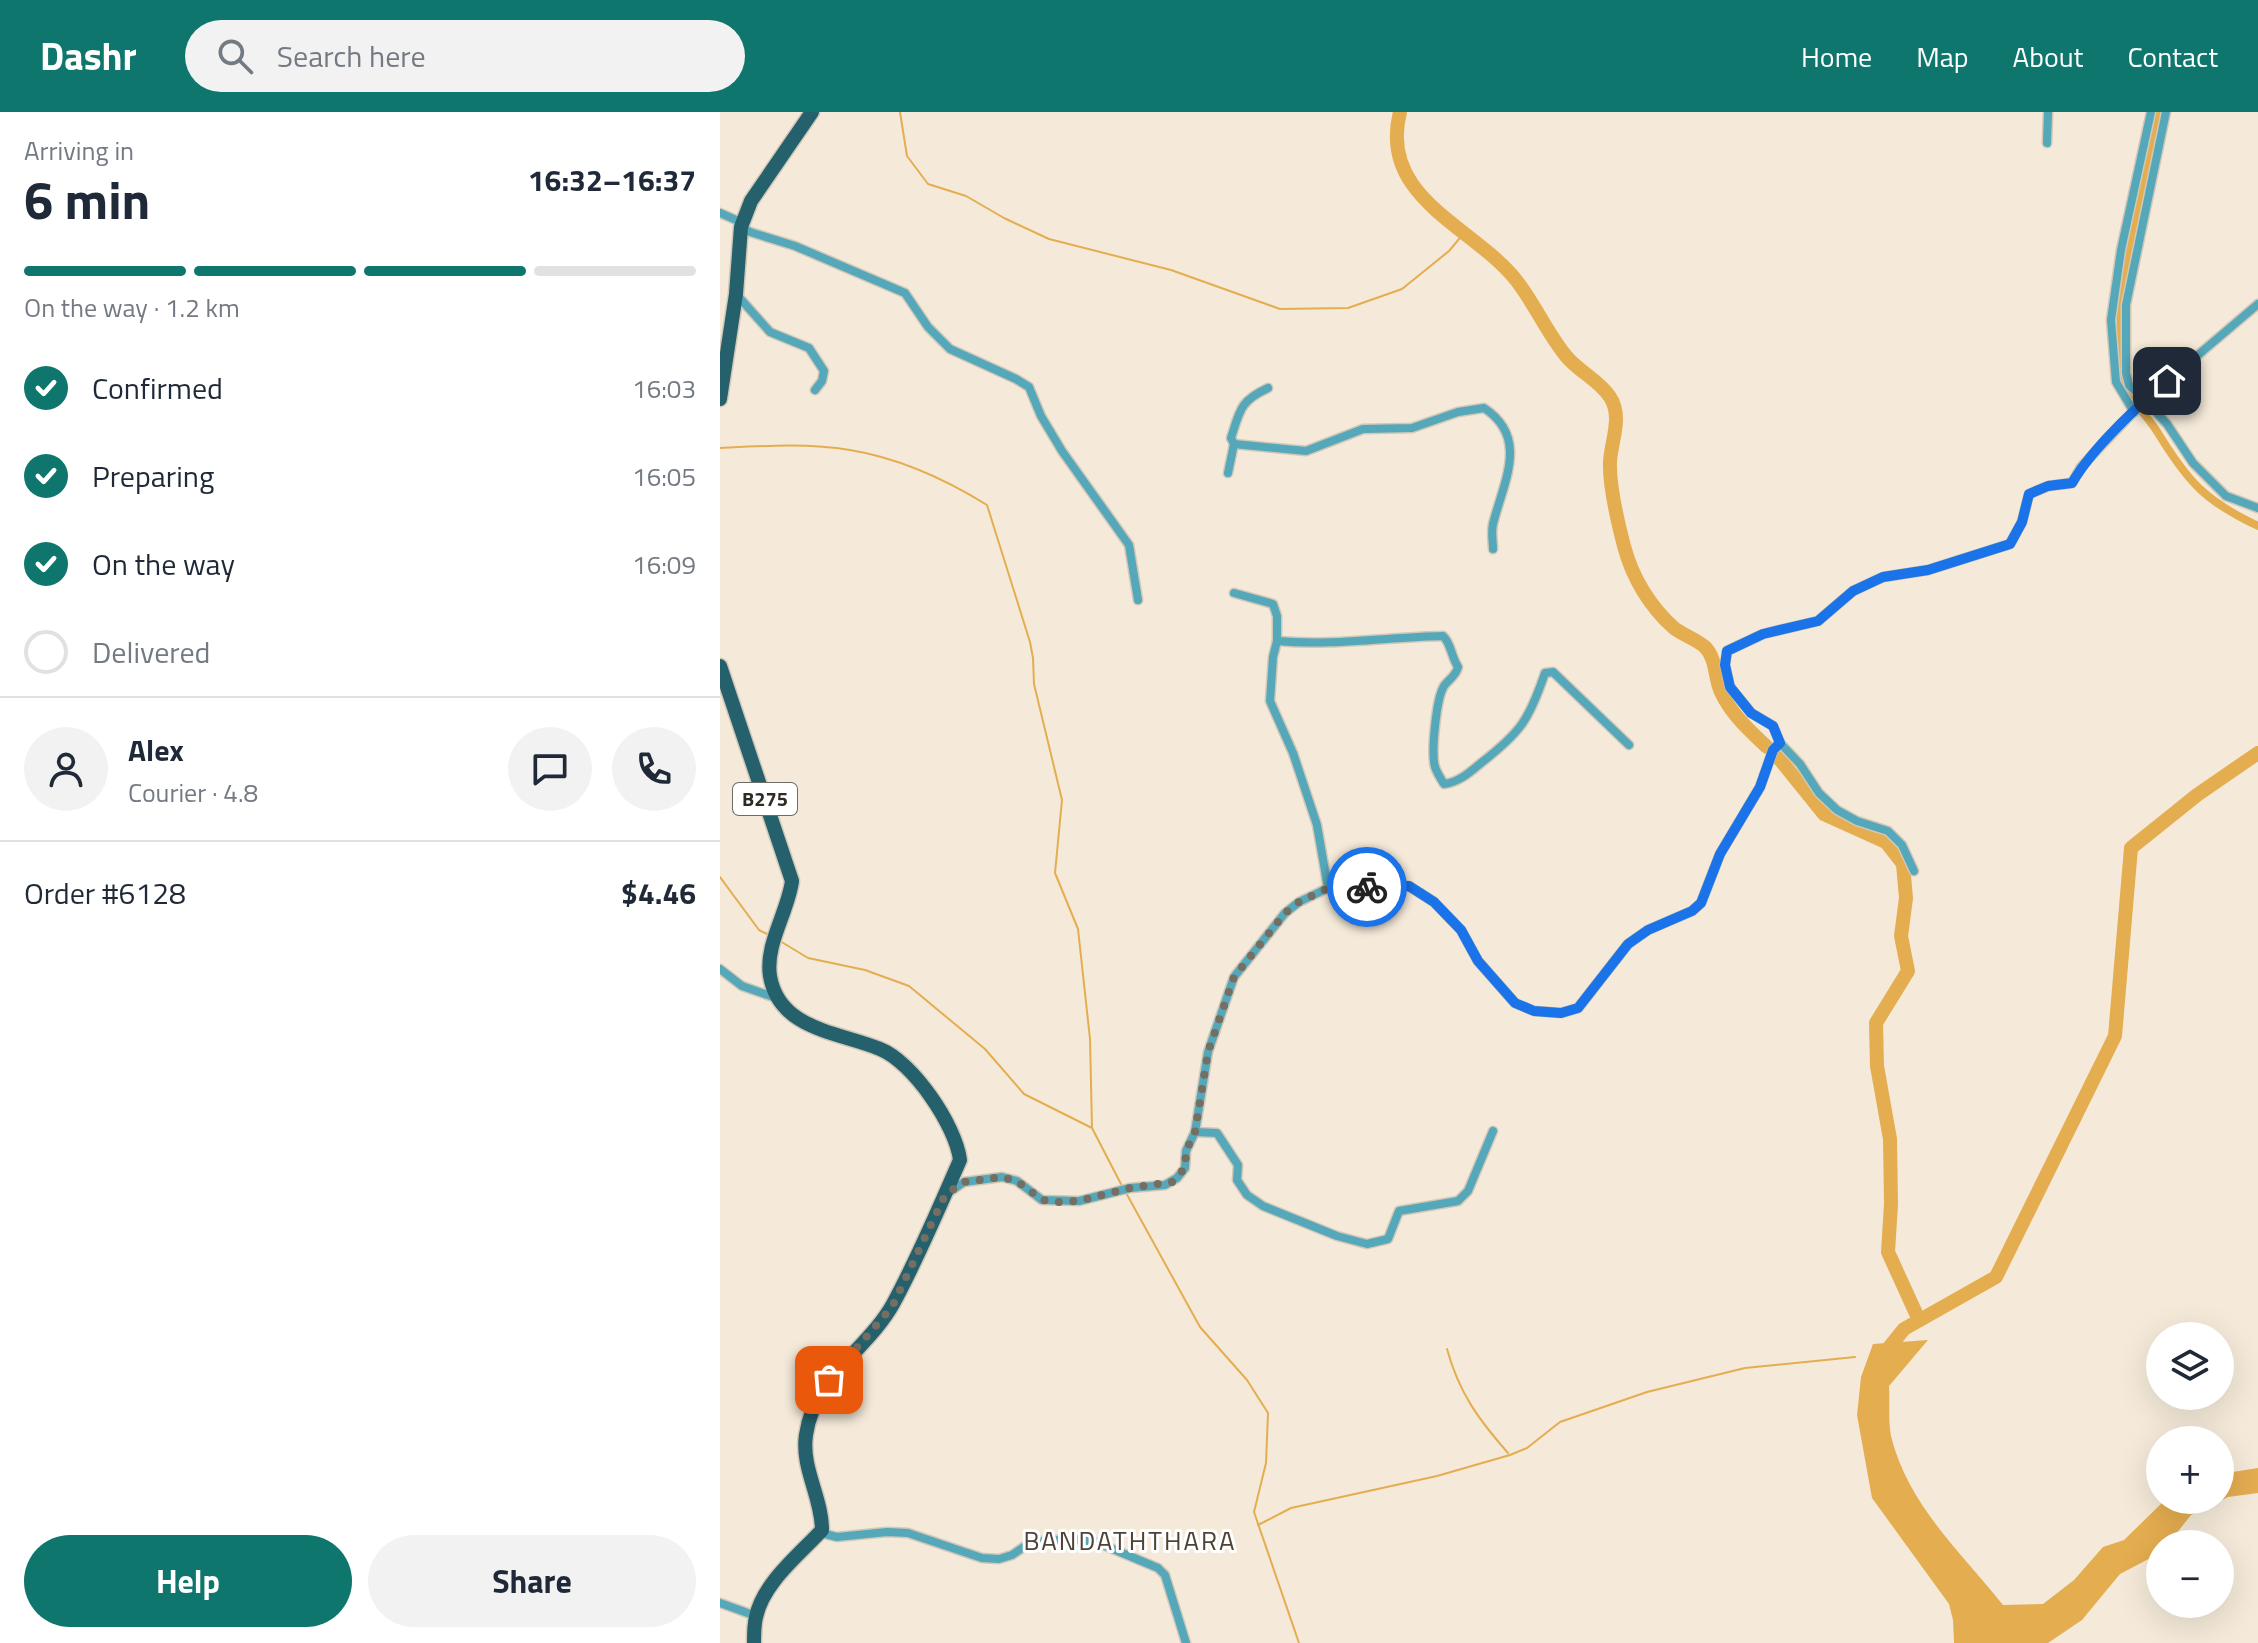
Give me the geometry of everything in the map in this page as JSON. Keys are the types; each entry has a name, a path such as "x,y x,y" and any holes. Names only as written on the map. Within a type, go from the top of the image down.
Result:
{"main road":[{"path":"720,399 736,294 742,225 751,201 812,112"},
{"name":"B275","path":"720,666 792,881 790,899 775,940 769,972 776,998"},
{"path":"754,1643 756,1616 774,1583 822,1530 822,1517 804,1458 806,1432 814,1408 829,1380 892,1307 960,1160 959,1145 929,1095 904,1064 882,1049 847,1040 814,1026 789,1013 776,998"}],"street":[{"path":"2047,143 2048,112"},
{"path":"2151,112 2121,250 2111,320 2116,382 2139,406 2167,424 2193,463 2226,496 2258,508"},
{"path":"2139,406 2126,373 2126,305 2166,112"},
{"path":"720,213 750,232 795,246 905,293 928,327 950,349 1029,387 1041,416 1062,451 1129,545 1138,600"},
{"path":"736,294 770,332 809,348 824,371 822,381 815,390"},
{"path":"1914,871 1902,845 1888,831 1857,821 1837,810 1819,793 1800,764 1780,743 1773,726 1751,713 1730,687 1725,665 1727,651 1763,634 1818,621 1853,591 1883,577 1928,570 2010,544 2022,522 2029,494 2048,486 2072,483 2081,467 2139,406 2258,304"},
{"path":"1228,473 1234,444 1231,438 1240,408 1250,397 1268,388"},
{"path":"1234,444 1306,451 1363,429 1412,428 1458,412 1484,408 1498,417 1506,431 1511,460 1492,528 1493,549"},
{"path":"1234,593 1273,604 1277,616 1270,701 1293,753 1317,825 1328,888"},
{"path":"1277,641 1329,643 1443,636 1449,641 1450,655 1458,667 1442,688 1434,744 1435,767 1444,784 1462,778 1514,737 1534,705 1545,673 1550,671 1629,745"},
{"path":"945,1195 964,1182 1002,1177 1017,1181 1042,1200 1079,1201 1124,1190 1165,1185 1177,1178 1185,1168 1186,1151 1195,1132 1208,1052 1234,977 1285,913 1299,902 1328,888 1409,886 1434,902 1461,930 1478,961 1515,1003 1534,1011 1561,1013 1578,1008 1628,944 1648,930 1692,911 1701,903 1720,854 1760,787 1773,750 1780,743"},
{"path":"720,969 742,986 776,998"},
{"path":"1195,1132 1217,1133 1238,1165 1237,1180 1247,1195 1263,1206 1337,1236 1367,1244 1388,1239 1399,1211 1458,1201 1468,1191 1493,1131"},
{"path":"822,1530 837,1537 908,1533 982,1558 999,1559 1012,1555 1031,1542 1071,1539 1096,1542 1158,1568 1165,1575 1186,1643"},
{"path":"720,1603 756,1616"}],"shaded area":[{"path":"1928,1340 1889,1386 1891,1436 1899,1461 1923,1506 2003,1605 2043,1604 2074,1580 2103,1547 2124,1540 2151,1514 2193,1514 2179,1530 2146,1530 2146,1560 2120,1574 2082,1620 2048,1643 1954,1643 1949,1604 1872,1498 1857,1415 1861,1377 1873,1344"},
{"path":"2258,1468 2258,1493 2234,1496 2234,1472"}],"waterway":[{"path":"900,112 907,156 928,184 966,196 1049,239 1171,270 1280,309 1348,308 1402,289 1449,251 1464,233"},
{"path":"1400,112 1397,142 1403,167 1416,189 1516,280 1566,356 1610,397 1616,413 1610,462 1611,482 1619,527 1632,569 1643,591 1665,620 1709,652 1725,700 1741,722 1767,747"},
{"path":"2158,112 2124,278 2121,372 2133,400 2189,477 2211,499 2258,526"},
{"path":"720,448 801,446 868,454 921,471 987,505 1030,642 1034,684 1062,800 1055,873 1078,929 1090,1039 1092,1128 1122,1186"},
{"path":"1883,1355 1904,1329 1996,1277 2115,1036 2131,848 2197,795 2258,753"},
{"path":"1777,756 1824,814 1886,842 1903,864 1906,898 1901,936 1908,971 1876,1023 1877,1066 1890,1139 1888,1252 1919,1320"},
{"path":"720,877 759,930 767,934"},
{"path":"780,941 808,958 865,970 909,986 985,1049 1024,1094 1092,1128"},
{"path":"1125,1191 1200,1327 1247,1380 1268,1413 1266,1463 1254,1512 1299,1643"},
{"path":"1447,1349 1471,1405 1508,1453"},
{"path":"1258,1525 1291,1508 1437,1476 1510,1455 1527,1448 1560,1422 1647,1392 1745,1368 1855,1357"}],"way so far":[{"path":"829,1380 892,1307 945,1195 956,1186 1002,1177 1017,1181 1042,1200 1060,1202 1079,1201 1130,1188 1165,1185 1177,1178 1185,1168 1186,1151 1195,1132 1208,1052 1234,977 1285,913 1299,902 1328,888 1367,887"}],"district":[{"name":"BANDATHTHARA","path":"1130,1541"}],"route":[{"path":"1367,887 1409,886 1434,902 1461,930 1478,961 1515,1003 1534,1011 1561,1013 1578,1008 1628,944 1648,930 1692,911 1701,903 1720,854 1760,787 1773,750 1780,743 1773,726 1751,713 1730,687 1725,665 1727,651 1763,634 1818,621 1853,591 1883,577 1928,570 2010,544 2022,522 2029,494 2048,486 2072,483 2081,467 2141,403 2167,381"}]}
